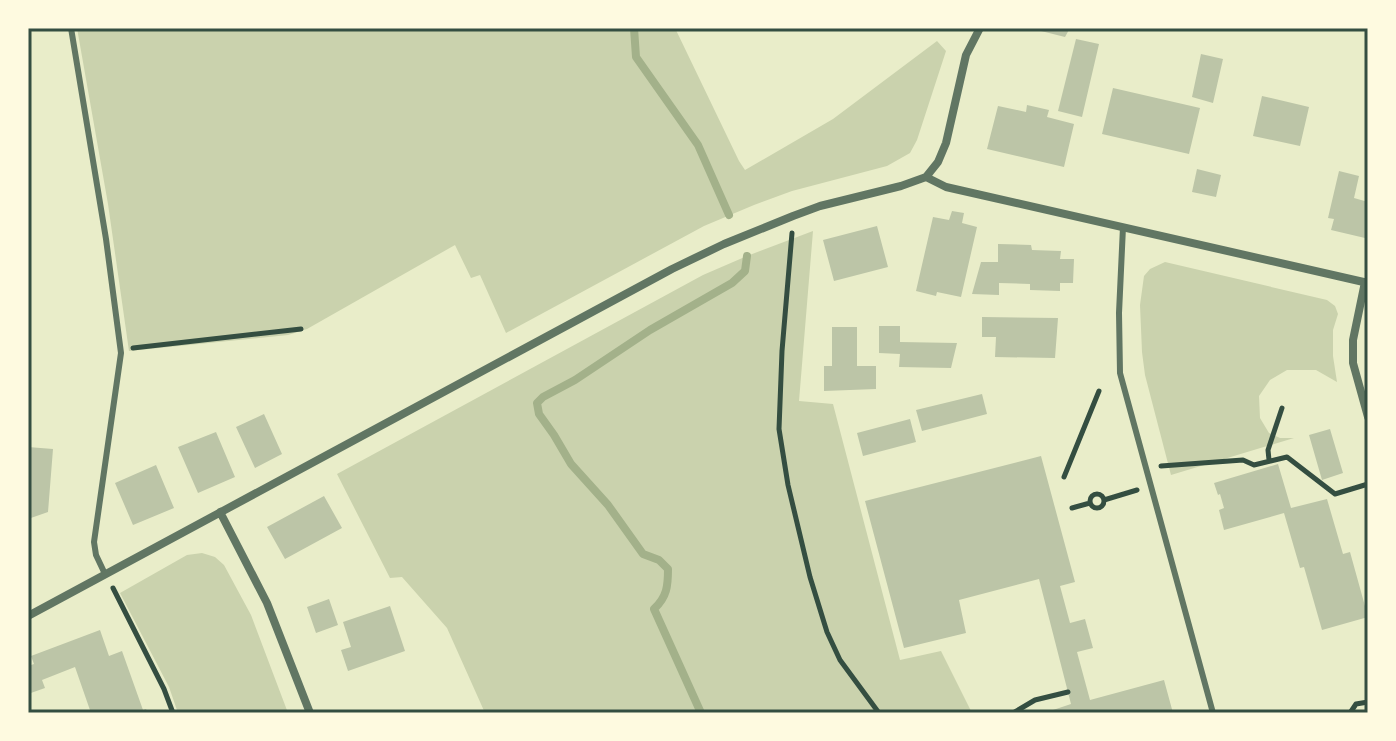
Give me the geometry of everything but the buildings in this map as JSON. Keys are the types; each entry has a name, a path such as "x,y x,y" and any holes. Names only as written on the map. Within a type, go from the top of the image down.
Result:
{"street":[{"path":"28,616 672,269 724,244 820,206 926,177 938,162 946,143 966,55 980,28"},
{"path":"926,177 946,187 1366,282 1353,340 1353,363 1368,417"},
{"path":"220,512 267,603 310,713"}],"lane":[{"path":"71,28 106,239 120,349 94,542 105,574"},
{"path":"1123,227 1120,373 1213,713"}],"path":[{"path":"793,216 779,429 788,485 827,632 840,660 879,713"},
{"path":"120,349 301,329"},
{"path":"1064,477 1099,391"},
{"path":"1269,461 1268,450 1282,408"},
{"path":"1145,467 1243,460 1254,465 1287,457 1335,494 1368,484"},
{"path":"1072,508 1090,503 1098,508 1104,500 1150,486"},
{"path":"1090,503 1095,494 1104,500"},
{"path":"105,574 164,689 173,713"},
{"path":"1013,713 1035,700 1068,692"},
{"path":"1350,713 1356,704 1368,702"}],"green space":[{"path":"77,28 675,28 745,170 833,119 937,41 946,51 910,153 887,166 792,191 704,226 506,333 480,275 471,278 455,245 307,329 288,335 129,351 108,204"},
{"path":"813,231 799,401 833,404 900,660 941,651 972,713 485,713 447,628 402,577 390,578 337,474 703,275"},
{"path":"1165,262 1327,300 1335,306 1338,314 1333,330 1333,356 1337,382 1316,370 1287,370 1270,380 1259,396 1260,418 1269,433 1280,438 1294,438 1171,475 1145,375 1140,305 1144,276 1150,269"},
{"path":"202,553 215,557 224,565 251,615 288,713 178,713 169,687 120,593 187,555"}],"waterway":[{"path":"634,28 636,57 698,145 729,215"},
{"path":"701,713 654,609 666,591 668,569 659,560 643,554 608,505 571,464 539,414 537,403 650,330 732,283 745,271 747,256"}]}
